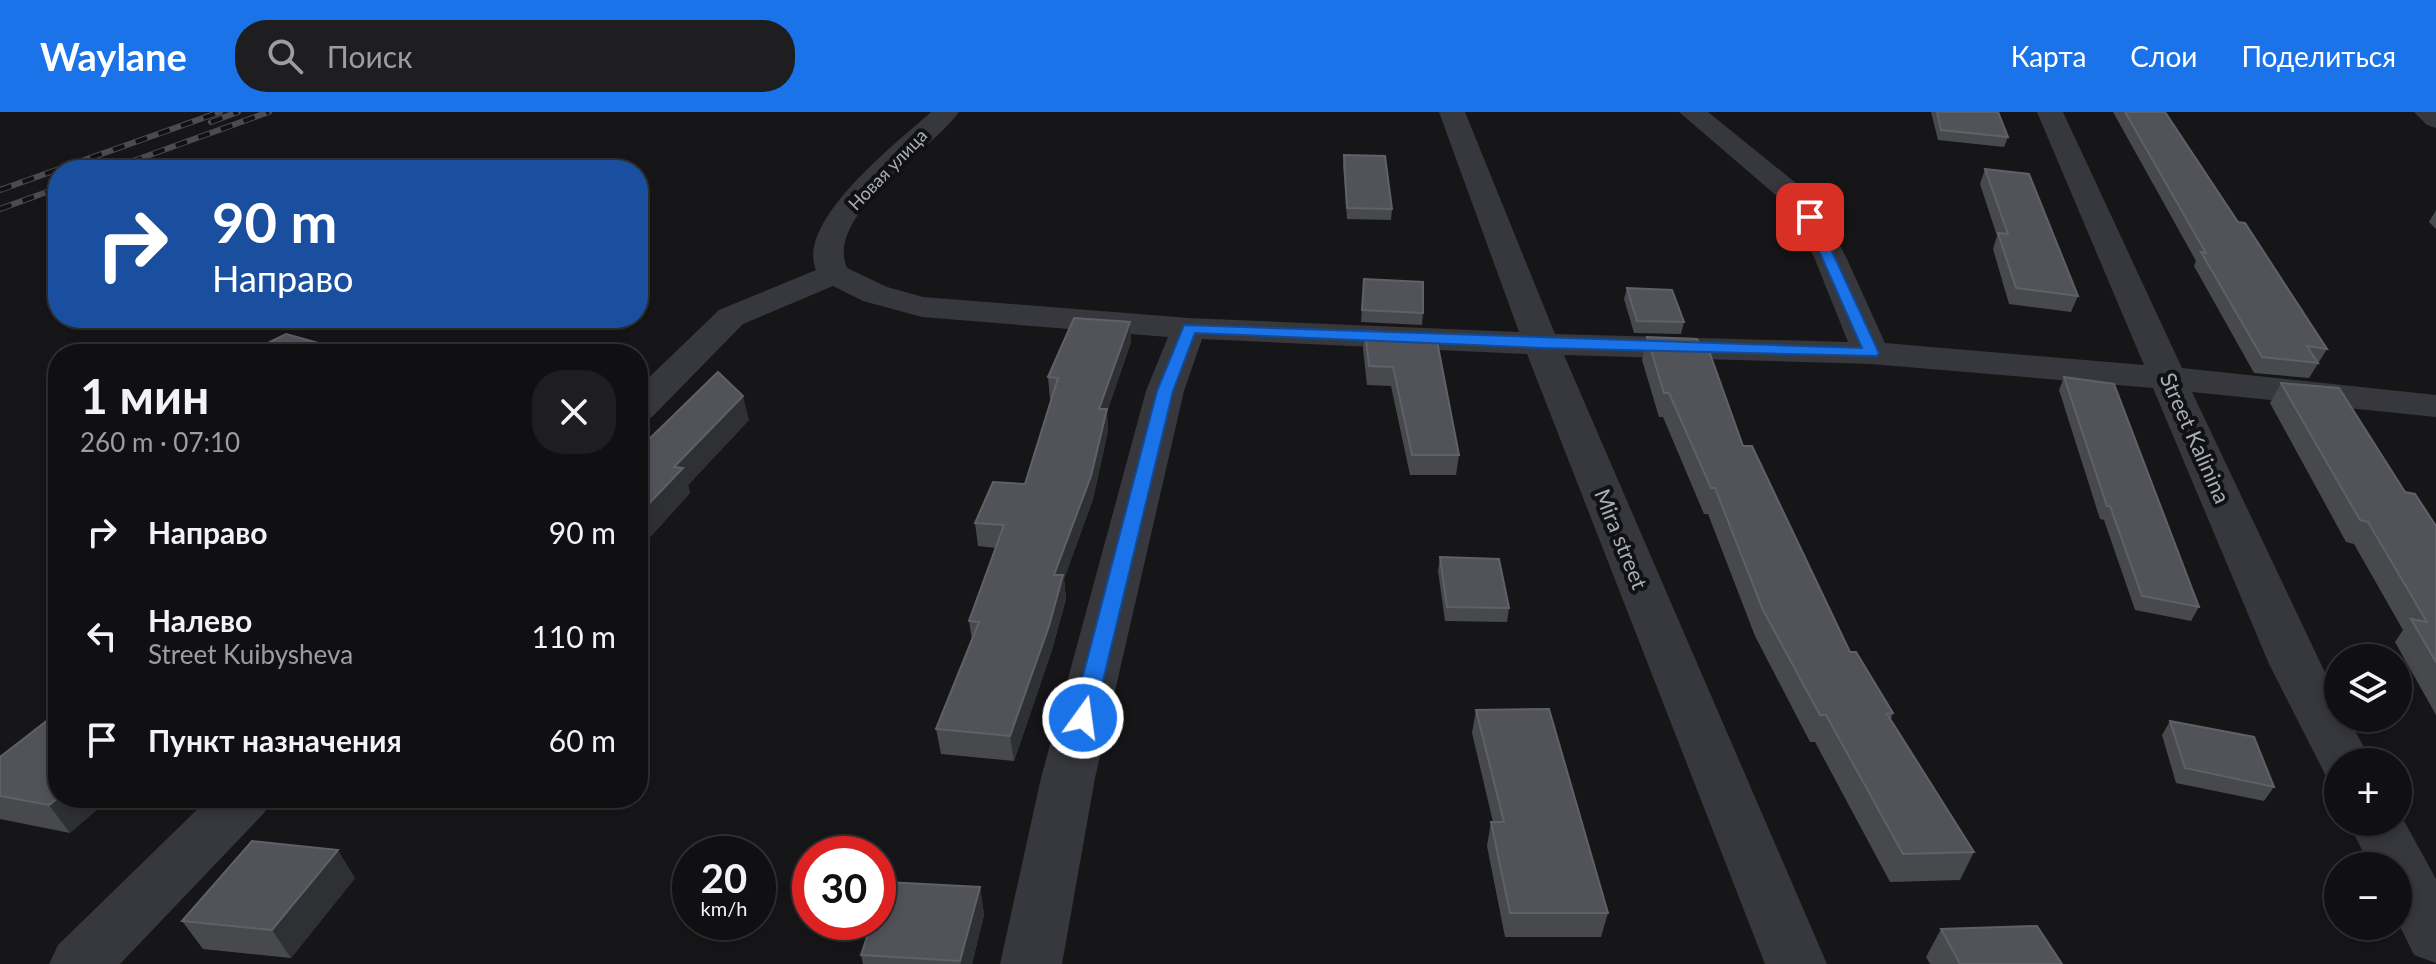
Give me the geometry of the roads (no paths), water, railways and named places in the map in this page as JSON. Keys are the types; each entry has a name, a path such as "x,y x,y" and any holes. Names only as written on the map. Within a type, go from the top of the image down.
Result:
{"street":[{"name":"Новая улица","path":"834,274 827,258 828,242 845,214 945,112"},
{"name":"Mira street","path":"1452,112 1541,344 1796,964"},
{"path":"1692,112 1797,198 1830,257 1871,353"},
{"name":"Street Kalinina","path":"2050,112 2294,664 2338,748"},
{"path":"2427,112 2436,120"},
{"path":"648,399 731,317 834,274 875,294 922,307 1189,328 1541,344 1871,353 2168,378 2436,406"},
{"path":"1031,964 1076,747 1165,391 1189,328"},
{"path":"80,964 234,808"},
{"path":"2383,836 2436,937"}],"railway":[{"path":"85,160 220,112"},
{"path":"211,122 238,112"},
{"path":"136,160 269,112"},
{"path":"0,190 48,173"},
{"path":"0,209 48,192"}]}
